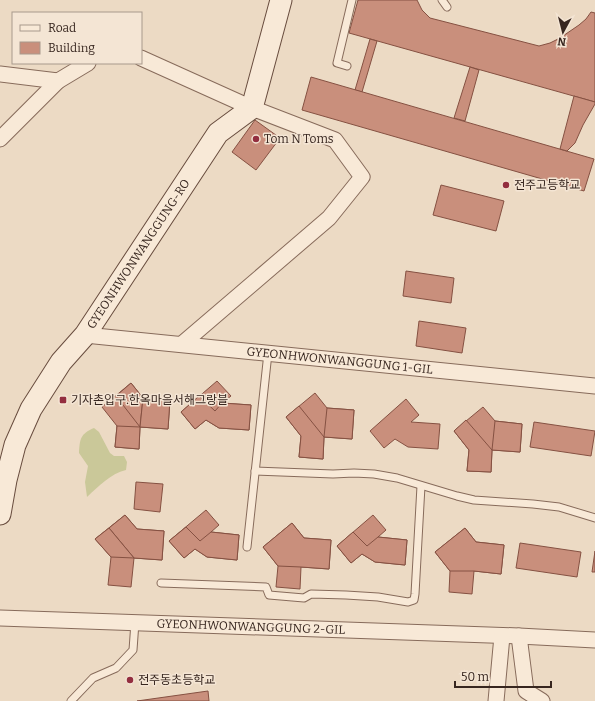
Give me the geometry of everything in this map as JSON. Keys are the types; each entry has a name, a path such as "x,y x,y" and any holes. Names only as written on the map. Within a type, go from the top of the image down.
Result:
{"street":[{"path":"252,108 281,0"},
{"path":"142,58 252,108 335,140 362,177 329,218 182,344"},
{"path":"0,139 58,81 86,64"},
{"path":"0,74 58,81"},
{"name":"GYEONHWONWANGGUNG-RO","path":"0,514 6,480 15,445 31,409 61,362 86,335 218,133 252,108"},
{"name":"GYEONHWONWANGGUNG 1-GIL","path":"86,335 595,386"},
{"name":"GYEONHWONWANGGUNG 2-GIL","path":"0,618 595,640"},
{"path":"496,701 502,636"},
{"path":"519,636 526,691 542,701"}],"lane":[{"path":"347,66 337,63 352,0"},
{"path":"442,0 447,7"},
{"path":"246,547 268,353"},
{"path":"255,471 374,474 397,478 474,500 514,502 546,506 595,518"},
{"path":"161,582 266,587 269,595 304,598 311,594 378,597 408,602 414,600 421,486"},
{"path":"71,701 93,678 116,668 133,650 135,622"}],"shaded area":[{"path":"94,428 99,432 110,453 114,456 124,456 127,462 126,470 110,477 87,497 85,482 88,466 79,453 79,448 83,435"}],"building":[{"path":"358,0 417,0 422,10 430,18 539,46 560,38 579,25 591,12 595,13 595,102 349,33"},
{"path":"370,39 377,41 362,92 355,90"},
{"path":"470,67 479,70 465,121 454,118"},
{"path":"311,77 594,159 584,191 302,110"},
{"path":"574,96 595,102 595,104 575,143 567,151 560,149"},
{"path":"255,120 280,138 256,170 232,152"},
{"path":"441,185 504,201 496,231 433,215"},
{"path":"406,271 454,278 451,303 403,296"},
{"path":"419,321 466,328 462,353 416,346"},
{"path":"217,381 231,396 222,403 251,405 249,430 219,428 206,420 195,429 181,412"},
{"path":"131,383 143,398 170,400 168,429 140,427 139,449 115,447 117,426 102,407"},
{"path":"131,383 143,398 140,427 116,396"},
{"path":"315,393 327,408 354,410 352,439 324,437 323,459 299,457 301,436 286,417"},
{"path":"199,396 215,411 222,403 251,405 249,430 219,428 206,420 195,429 181,412"},
{"path":"143,398 170,400 168,429 140,427"},
{"path":"406,399 419,415 411,422 440,424 438,449 408,447 395,439 384,448 370,431"},
{"path":"299,406 324,437 323,459 299,457 301,436 286,417"},
{"path":"483,407 495,421 522,424 520,452 492,450 491,472 467,471 469,450 454,431"},
{"path":"327,408 354,410 352,439 324,437"},
{"path":"466,420 492,450 491,472 467,471 469,450 454,431"},
{"path":"495,421 522,424 520,452 492,450"},
{"path":"534,422 595,431 591,456 530,447"},
{"path":"117,426 140,427 139,449 115,447"},
{"path":"136,482 163,484 160,512 134,509"},
{"path":"206,510 219,525 211,532 239,535 237,560 207,557 195,549 184,558 169,541"},
{"path":"125,515 137,529 164,531 162,560 134,558 131,587 108,585 111,557 95,539"},
{"path":"125,515 137,529 164,531 162,560 134,558 109,528"},
{"path":"373,515 386,530 378,537 407,540 405,565 375,562 362,554 351,563 337,546"},
{"path":"292,523 304,538 331,540 329,569 301,567 300,589 276,587 278,566 263,547"},
{"path":"292,523 304,538 331,540 329,569 278,566 263,547"},
{"path":"186,527 200,541 211,532 239,535 237,560 207,557 195,549 184,558 169,541"},
{"path":"109,528 134,558 111,557 95,539"},
{"path":"465,528 476,542 504,545 501,574 474,571 472,594 449,592 450,571 435,552"},
{"path":"465,528 476,542 504,545 501,574 474,571 450,571 435,552"},
{"path":"353,532 367,546 378,537 407,540 405,565 375,562 362,554 351,563 337,546"},
{"path":"520,543 581,552 577,577 516,568"},
{"path":"595,551 595,572 592,572"},
{"path":"208,691 209,701 137,701"}],"place":[{"name":"Tom N Toms","path":"256,139"},
{"name":"전주고등학교","path":"506,185"},
{"name":"기자촌입구.한옥마을서해그랑블","path":"63,400"},
{"name":"전주동초등학교","path":"130,680"}]}
